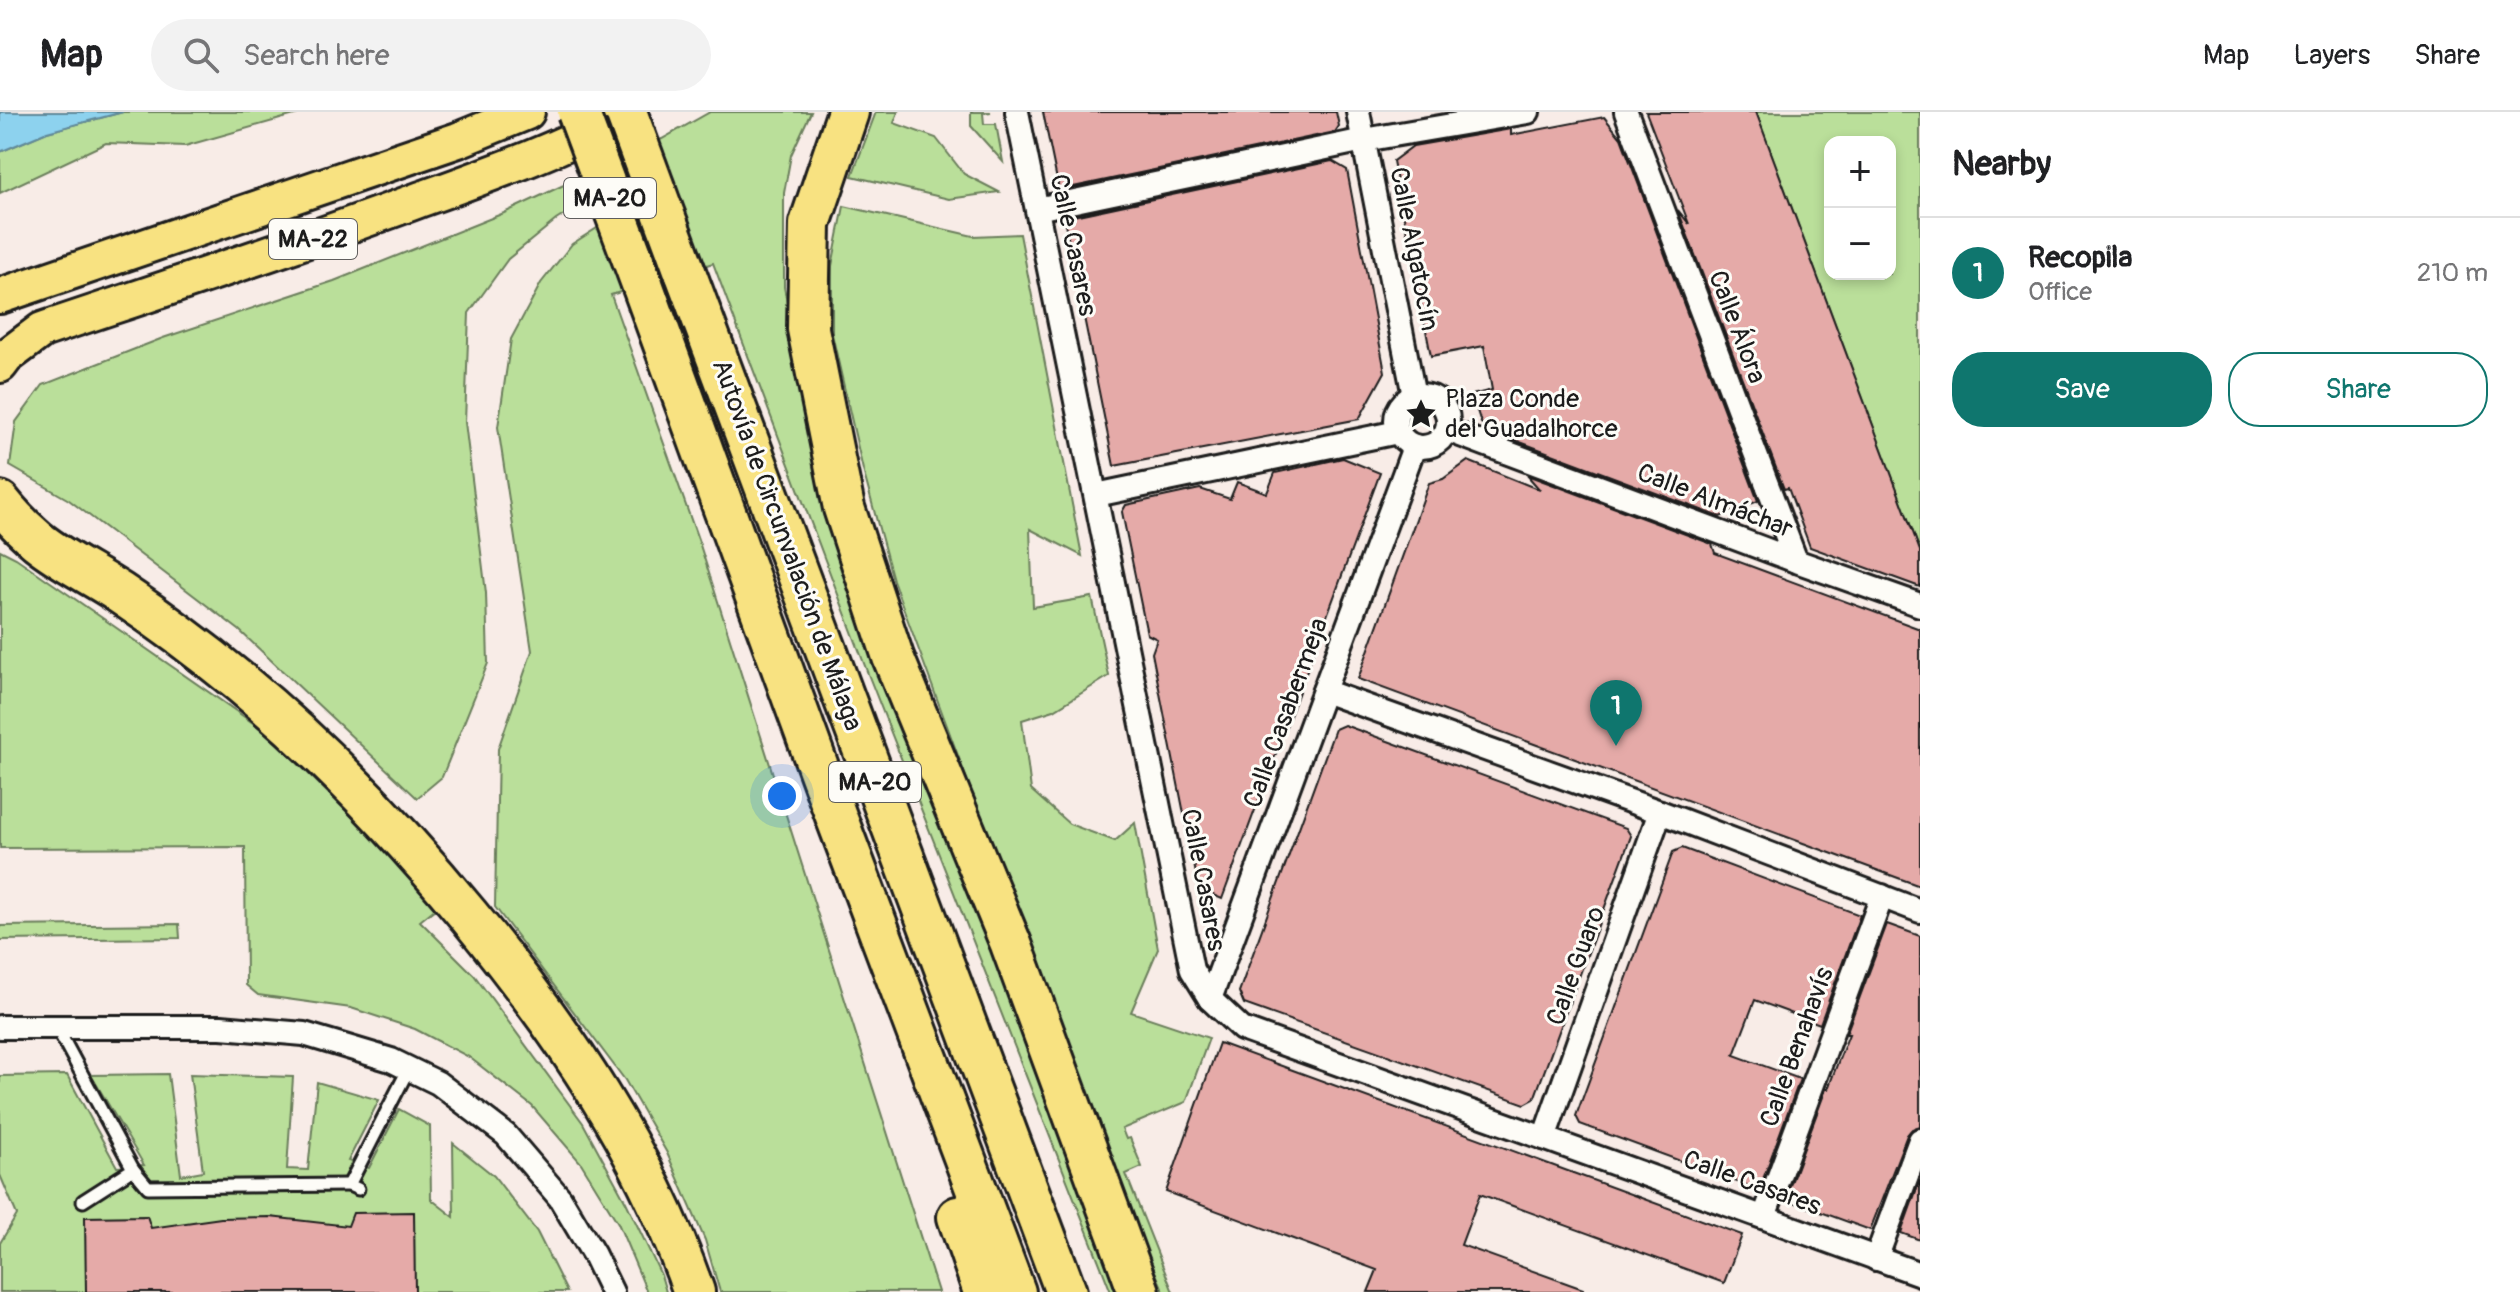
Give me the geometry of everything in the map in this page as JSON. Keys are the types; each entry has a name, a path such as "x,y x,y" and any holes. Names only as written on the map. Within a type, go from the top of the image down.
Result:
{"highway":[{"name":"Autovía de Circunvalación de Málaga","path":"578,112 1015,1292"},
{"name":"Autovía de Circunvalación de Málaga","path":"627,112 1066,1292"},
{"path":"848,112 810,224 808,329 844,508 893,657 1011,944 1138,1287"},
{"path":"0,502 38,541"},
{"path":"0,526 38,541 181,635 312,747 380,814 443,884 503,958 604,1102 658,1199 678,1244 694,1292"},
{"path":"881,937 889,1019 984,1292"},
{"path":"996,1106 1045,1176 1088,1292"}],"main road":[{"name":"MA-22","path":"0,296 444,145 527,112"},
{"name":"MA-22","path":"0,365 42,330 337,231 513,166 606,125 627,112"}],"street":[{"name":"Calle Casares","path":"1017,112 1192,970 1210,999 1242,1029 1920,1274"},
{"name":"Calle Algatocín","path":"1358,112 1414,396"},
{"path":"1037,209 1364,140 1528,112"},
{"name":"Calle Álora","path":"1626,112 1796,561"},
{"path":"1096,495 1406,440 1430,447 1438,443 1447,430 1449,422 1444,406 1430,396 1414,396 1406,400 1396,415 1406,440"},
{"name":"Calle Almáchar","path":"1447,430 1920,605"},
{"name":"Calle Casabermeja","path":"1210,999 1324,691 1406,440"},
{"path":"1324,691 1660,812 1920,911"},
{"name":"Calle Guaro","path":"1544,1138 1660,812"},
{"name":"Calle Benahavís","path":"1764,1217 1882,896"},
{"path":"0,1027 221,1027 304,1034 391,1060 438,1083 506,1135 560,1198 612,1292"},
{"path":"1876,1259 1920,1140"}],"lane":[{"path":"57,1027 133,1169 148,1187 354,1187 409,1068"},
{"path":"83,1201 133,1169"}],"green space":[{"path":"123,112 305,112 185,146 106,143 0,193 0,152 47,132"},
{"path":"710,112 811,112 791,155 784,193 784,287 807,405 1121,1292 1111,1292 868,674 713,263 611,295 700,545 938,1292 720,1292 705,1240 667,1153 625,1080 495,907 498,749 532,651 498,427 511,339 541,283 572,244 633,205 624,177 556,220 508,259 469,313 465,422 486,593 488,663 442,777 417,798 239,630 69,500 10,466 16,422 43,385 163,338 334,281 504,213 662,139"},
{"path":"876,112 898,112 894,123 936,138 964,174 999,192 949,199 852,176"},
{"path":"971,112 991,112 983,113 984,124 996,124 1003,162 971,126"},
{"path":"1756,112 1920,112 1920,551"},
{"path":"844,206 973,236 1020,234 1082,556 1030,529 1033,607 1092,597 1109,676 1054,710 1022,720 1031,790 1069,824 1115,841 1135,823 1158,949 1131,1012 1209,1038 1186,1102 1122,1129 1126,1139 1130,1138 1142,1167 1126,1174 1173,1292 1164,1292 1115,1180 893,580 863,470 832,334 832,266"},
{"path":"0,550 16,558 266,732 390,854 436,908 420,921 474,975 583,1123 626,1202 666,1292 647,1292 618,1223 581,1163 532,1106 469,1057 415,1029 351,1008 258,995 246,985 245,847 0,848"},
{"path":"179,924 180,938 0,940 0,926"},
{"path":"168,1074 181,1175 203,1171 190,1074 293,1077 287,1169 308,1170 317,1082 379,1100 348,1161 369,1168 399,1109 430,1126 431,1199 454,1217 453,1143 494,1176 537,1232 567,1292 0,1292 0,1243 17,1215 0,1175 0,1076 67,1075 117,1167 144,1165 91,1075"}],"water":[{"path":"0,112 123,112 47,132 0,152"}],"building":[{"path":"1043,112 1336,112 1339,126 1335,132 1059,190"},
{"path":"1646,112 1756,112 1920,551 1920,587 1810,547 1788,488 1784,489 1678,210 1689,224"},
{"path":"1604,117 1621,138 1758,501 1720,517 1488,430 1481,423 1472,395 1492,390 1484,346 1431,356 1393,161 1413,146 1511,129 1511,135"},
{"path":"1332,161 1347,170 1385,372 1359,419 1114,466 1064,218"},
{"path":"1343,458 1380,473 1222,899 1199,889 1152,653 1157,639 1147,634 1122,512 1126,505 1200,489 1230,499 1237,482 1267,493 1275,473"},
{"path":"1468,461 1540,490 1527,475 1712,544 1715,553 1920,629 1920,886 1358,679 1429,483 1443,479"},
{"path":"1344,725 1626,828 1631,836 1534,1099 1525,1104 1244,1004 1239,992 1335,729"},
{"path":"1682,848 1860,915 1820,1024 1755,1000 1734,1055 1800,1079 1759,1190 1580,1124 1576,1116 1673,852"},
{"path":"1887,924 1920,936 1920,1126 1907,1135 1870,1230 1785,1199 1849,1034 1846,1034"},
{"path":"1219,1043 1742,1235 1724,1283 1480,1194 1461,1245 1583,1289 1583,1292 1368,1292 1377,1270 1166,1192"},
{"path":"1920,1180 1920,1240 1901,1233"},
{"path":"414,1212 415,1292 86,1292 85,1217 147,1216 151,1228 221,1218 270,1217 348,1226 353,1213"}],"place":[{"name":"Plaza Conde del Guadalhorce","path":"1421,414"},
{"name":"Recopila","path":"1616,746"}]}
